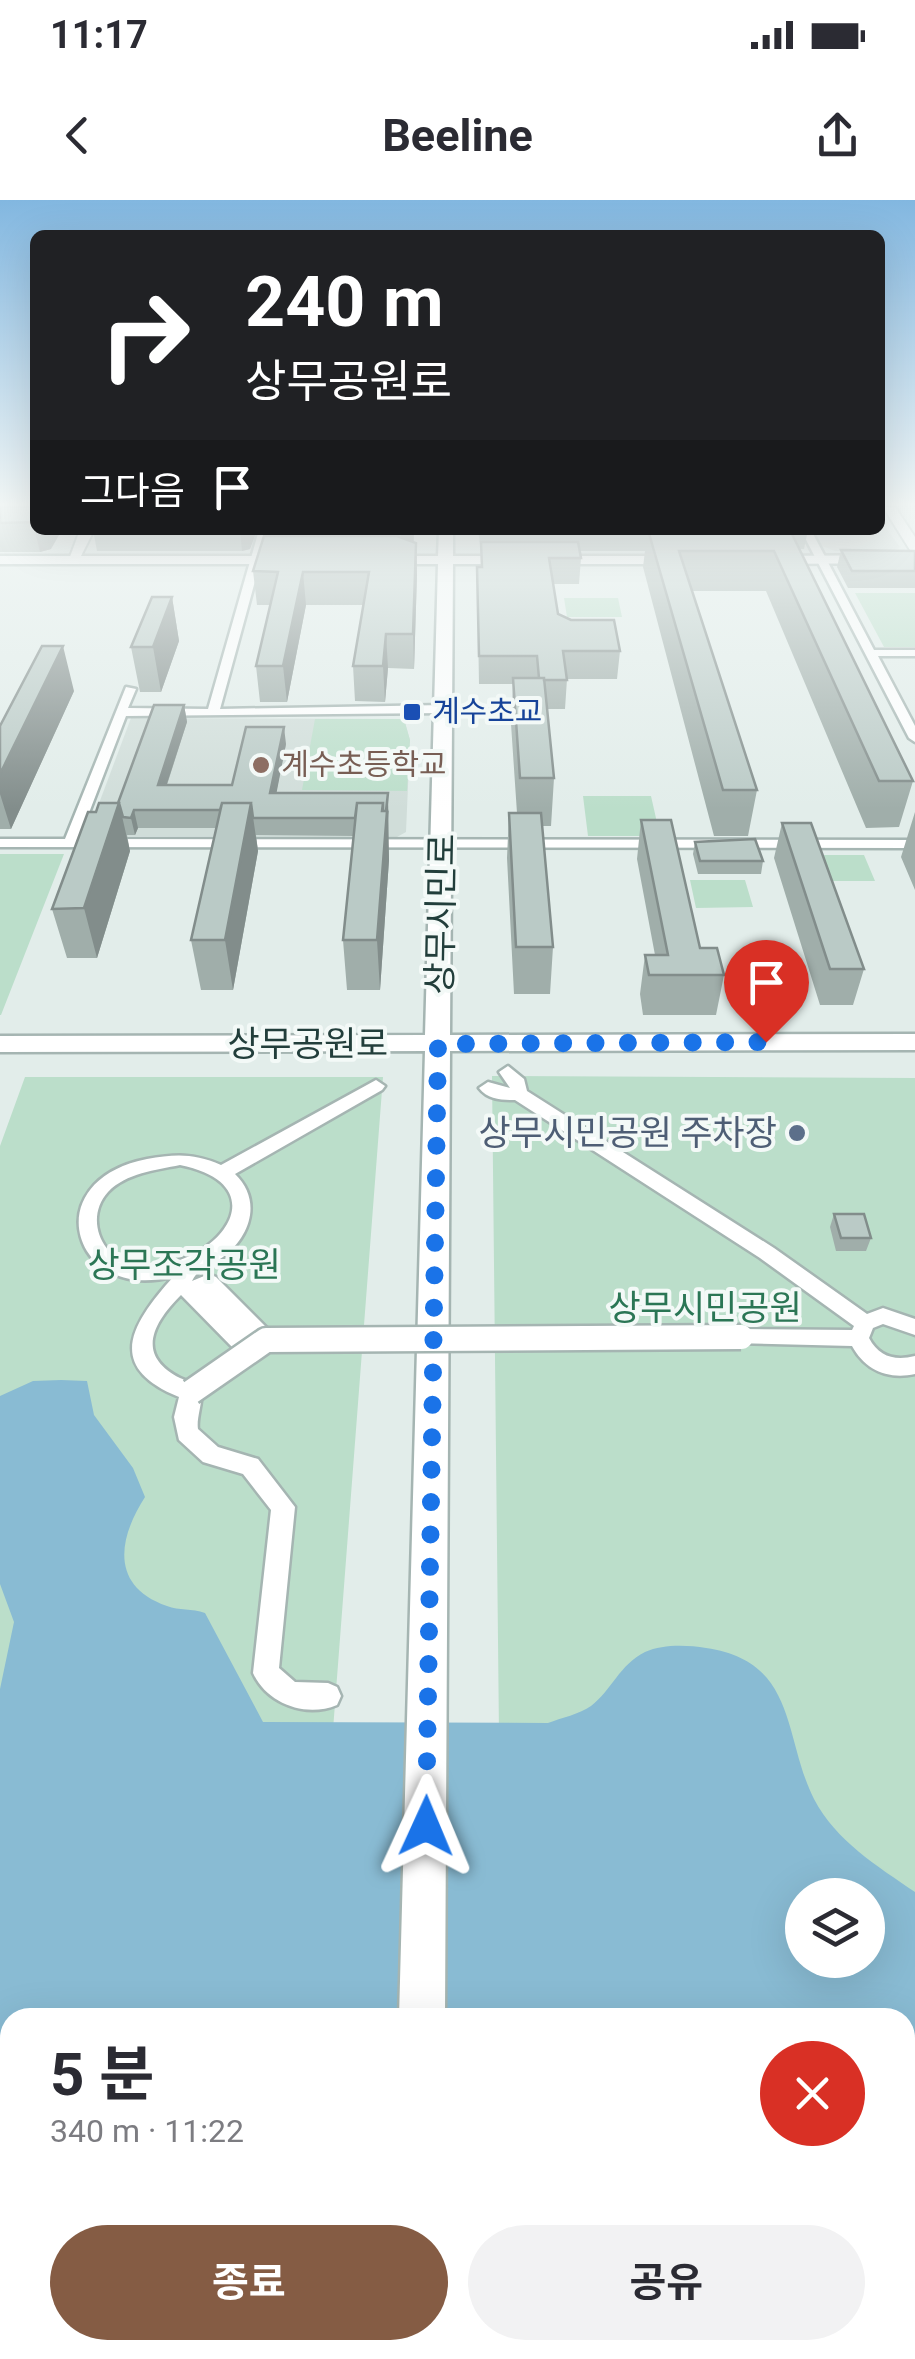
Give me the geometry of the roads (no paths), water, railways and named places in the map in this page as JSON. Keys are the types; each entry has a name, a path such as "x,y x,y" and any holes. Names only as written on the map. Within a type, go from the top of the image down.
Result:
{"street":[{"path":"213,714 242,608"},
{"name":"상무시민로","path":"422,2008 445,608"},
{"path":"848,608 915,738"},
{"path":"872,653 915,654"},
{"path":"70,844 130,689"},
{"path":"120,712 444,709"},
{"path":"0,844 915,844"},
{"name":"상무공원로","path":"0,1044 915,1042"},
{"path":"508,1072 518,1083 518,1094"},
{"path":"223,1172 376,1086"},
{"path":"488,1088 500,1094 518,1094 767,1253 862,1330 866,1354 884,1366 915,1365"},
{"path":"186,1391 156,1378 143,1355 143,1332 160,1304 186,1275 228,1241 240,1222 242,1203 236,1186 223,1172 204,1162 156,1160 110,1180 94,1196 85,1214 84,1233 93,1250 109,1264 132,1272 186,1275 242,1338"},
{"path":"242,1338 200,1288 209,1282 266,1340"},
{"path":"186,1391 266,1340 741,1337 862,1330 882,1316 915,1327"},
{"path":"242,1338 186,1391 187,1433 212,1455 250,1466 283,1507 266,1673 290,1695 328,1696"}],"water":[{"path":"33,1381 87,1381 94,1415 133,1468 145,1497 125,1545 128,1574 149,1597 172,1608 205,1613 263,1722 548,1723 591,1706 629,1663 652,1649 706,1648 736,1656 757,1668 772,1685 783,1706 804,1776 823,1814 858,1852 915,1892 915,2008 0,2008 0,1689 14,1622 0,1584 0,1396"}],"place":[{"name":"계수초교","path":"412,712"},
{"name":"계수초등학교","path":"261,765"},
{"name":"상무시민공원 주차장","path":"797,1133"}],"park label":[{"name":"상무조각공원","path":"184,1265"},
{"name":"상무시민공원","path":"705,1308"}]}
